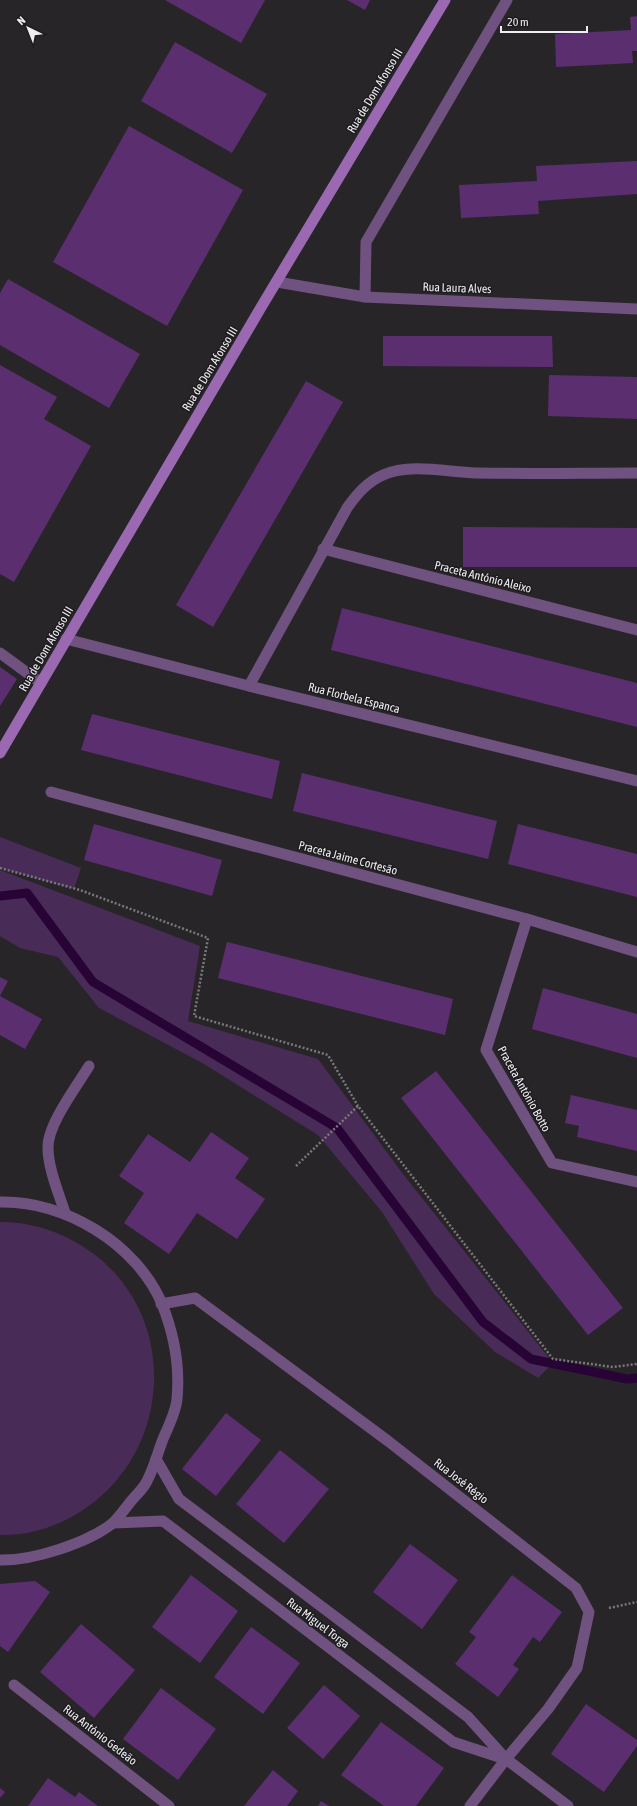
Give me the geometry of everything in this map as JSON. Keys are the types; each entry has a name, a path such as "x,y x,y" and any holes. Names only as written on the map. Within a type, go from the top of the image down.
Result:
{"main road":[{"name":"Rua de Dom Afonso III","path":"0,753 444,0"}],"street":[{"path":"365,297 366,242 507,0"},
{"name":"Rua Laura Alves","path":"277,282 365,297 637,309"},
{"path":"249,686 323,550 356,494 369,483 383,475 399,471 416,470 475,473 637,473"},
{"name":"Praceta António Aleixo","path":"323,550 637,630"},
{"name":"Rua Florbela Espanca","path":"66,639 249,686 637,781"},
{"path":"0,653 41,683"},
{"name":"Praceta Jaime Cortesão","path":"51,792 527,919 637,952"},
{"name":"Praceta António Botto","path":"527,919 486,1050 552,1163 637,1182"},
{"path":"65,1213 49,1160 48,1147 50,1134 55,1122 89,1066"},
{"path":"0,1202 18,1202 65,1213 95,1229 122,1250 144,1275 161,1304 176,1351 177,1400 147,1482 112,1523 89,1536 52,1553 12,1561 0,1560"},
{"name":"Rua José Régio","path":"161,1304 195,1298 388,1441 576,1588 589,1612"},
{"name":"Rua Miguel Torga","path":"156,1459 179,1499 468,1717 506,1759 568,1806"},
{"name":"Rua Miguel Torga","path":"112,1523 163,1521 453,1742 506,1759"},
{"path":"470,1806 506,1759 548,1709 578,1668 589,1612"},
{"name":"Rua António Gedeão","path":"14,1685 169,1806"}],"path":[{"path":"0,868 80,890 208,938 194,1016 328,1055 358,1106 553,1359 612,1367 637,1364"},
{"path":"296,1166 358,1106"},
{"path":"589,1612 637,1602"}],"shaded area":[{"path":"0,837 81,868 74,889 0,868"},
{"path":"0,870 200,946 188,1021 318,1059 403,1174 553,1363 538,1378 495,1352 434,1294 382,1212 318,1135 204,1064 99,1008 58,957 20,948 0,936"},
{"path":"0,1222 20,1223 40,1227 59,1234 77,1243 110,1268 133,1298 148,1333 154,1370 151,1408 139,1444 119,1477 90,1505 70,1518 48,1528 12,1535 0,1535"}],"building":[{"path":"165,0 265,0 241,43"},
{"path":"347,0 370,0 365,10"},
{"path":"637,16 637,51 632,51 633,63 556,67 555,34 631,30 630,17"},
{"path":"175,42 267,94 232,153 141,101"},
{"path":"129,126 243,190 167,326 53,262"},
{"path":"637,161 637,194 538,201 539,214 461,218 459,185 537,181 536,166"},
{"path":"8,279 140,354 109,408 0,345 0,293"},
{"path":"383,336 552,336 553,367 383,366"},
{"path":"0,365 57,397 44,419 91,446 14,582 0,574"},
{"path":"549,375 637,377 637,419 548,416"},
{"path":"306,381 343,402 213,627 176,605"},
{"path":"463,527 637,528 637,567 463,567"},
{"path":"342,608 637,683 637,727 331,650"},
{"path":"0,667 17,679 0,706"},
{"path":"92,714 280,761 272,799 81,750"},
{"path":"302,773 497,821 488,859 293,811"},
{"path":"94,824 222,860 212,896 84,860"},
{"path":"518,824 637,854 637,897 508,864"},
{"path":"227,942 453,999 445,1035 218,978"},
{"path":"0,977 8,981 0,996"},
{"path":"543,988 637,1014 637,1058 532,1029"},
{"path":"0,996 42,1019 25,1049 0,1035"},
{"path":"436,1071 623,1308 588,1335 401,1098"},
{"path":"571,1095 637,1110 637,1151 577,1137 579,1126 565,1123"},
{"path":"211,1132 249,1158 235,1178 265,1199 237,1239 197,1213 169,1254 124,1223 144,1193 119,1176 148,1134 190,1162"},
{"path":"226,1413 261,1440 216,1496 182,1469"},
{"path":"280,1450 329,1489 284,1543 236,1504"},
{"path":"410,1544 458,1580 422,1629 373,1592"},
{"path":"191,1575 238,1611 200,1663 152,1627"},
{"path":"512,1575 562,1612 540,1642 533,1637 513,1665 519,1669 498,1697 455,1664 476,1637 469,1632"},
{"path":"35,1581 50,1592 8,1652 0,1646 0,1584"},
{"path":"81,1624 135,1670 94,1718 40,1672"},
{"path":"251,1627 300,1663 263,1714 214,1677"},
{"path":"324,1685 360,1716 323,1759 287,1728"},
{"path":"161,1688 216,1729 178,1780 123,1739"},
{"path":"586,1704 637,1740 637,1746 604,1792 551,1754"},
{"path":"381,1722 444,1768 416,1806 384,1806 341,1775"},
{"path":"273,1770 298,1791 287,1806 244,1806"},
{"path":"48,1778 75,1797 79,1792 98,1806 28,1806"},
{"path":"0,1788 5,1792 0,1798"},
{"path":"321,1801 329,1806 318,1806"}],"waterway":[{"path":"0,896 27,893 93,982 337,1128 483,1322 531,1359 627,1379 637,1378"}]}
